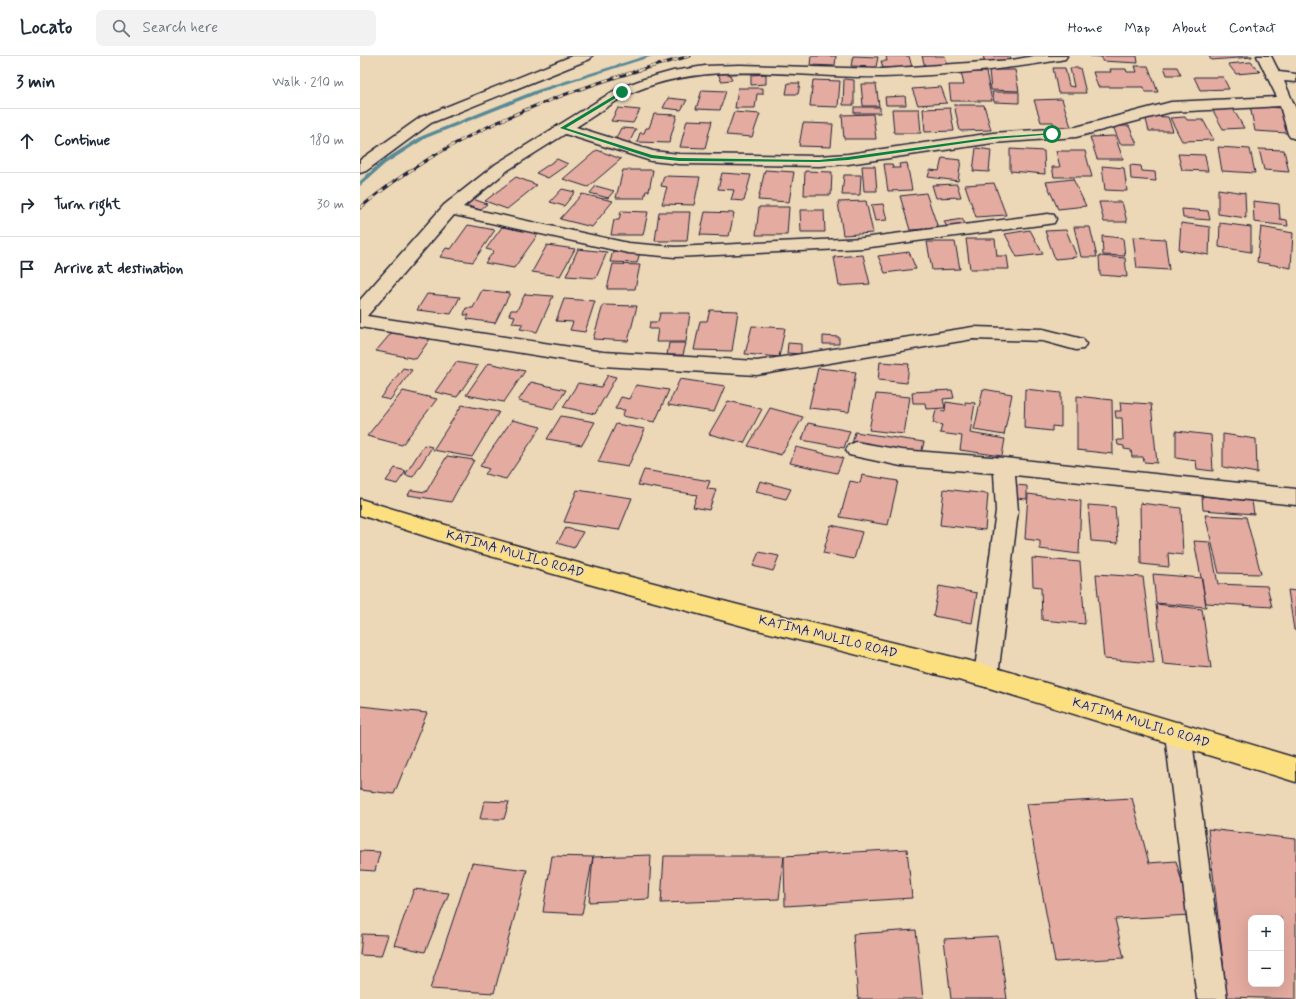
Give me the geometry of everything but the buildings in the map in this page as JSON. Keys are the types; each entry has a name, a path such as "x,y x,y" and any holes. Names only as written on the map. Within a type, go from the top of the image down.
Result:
{"main road":[{"name":"KATIMA MULILO ROAD","path":"360,507 462,539 596,577 754,619 986,676 1296,770"}],"street":[{"path":"360,168 426,120 585,56"},
{"path":"360,312 450,209 502,167 562,128 622,92 667,77 705,70 740,68 882,73 989,66 1051,59 1060,56"},
{"path":"1264,56 1286,101 1296,134"},
{"path":"1275,76 1296,78"},
{"path":"562,128 651,156 679,159 819,161 848,159 993,138 1076,132 1171,107 1286,101"},
{"path":"450,209 628,248 675,252 863,244 1048,220"},
{"path":"360,321 603,359 757,368 973,333 1043,335 1076,344"},
{"path":"856,450 901,458 1004,466 1296,497"},
{"path":"986,676 1006,511 1004,466"},
{"path":"1178,734 1212,999"}],"waterway":[{"path":"360,184 383,163 424,137 539,91 650,56"}],"railway":[{"path":"360,208 396,180 435,155 475,133 516,114 602,82 690,56"}],"route":[{"path":"622,92 562,128 627,150 651,156 679,159 819,161 848,159 993,138 1052,134"}]}
